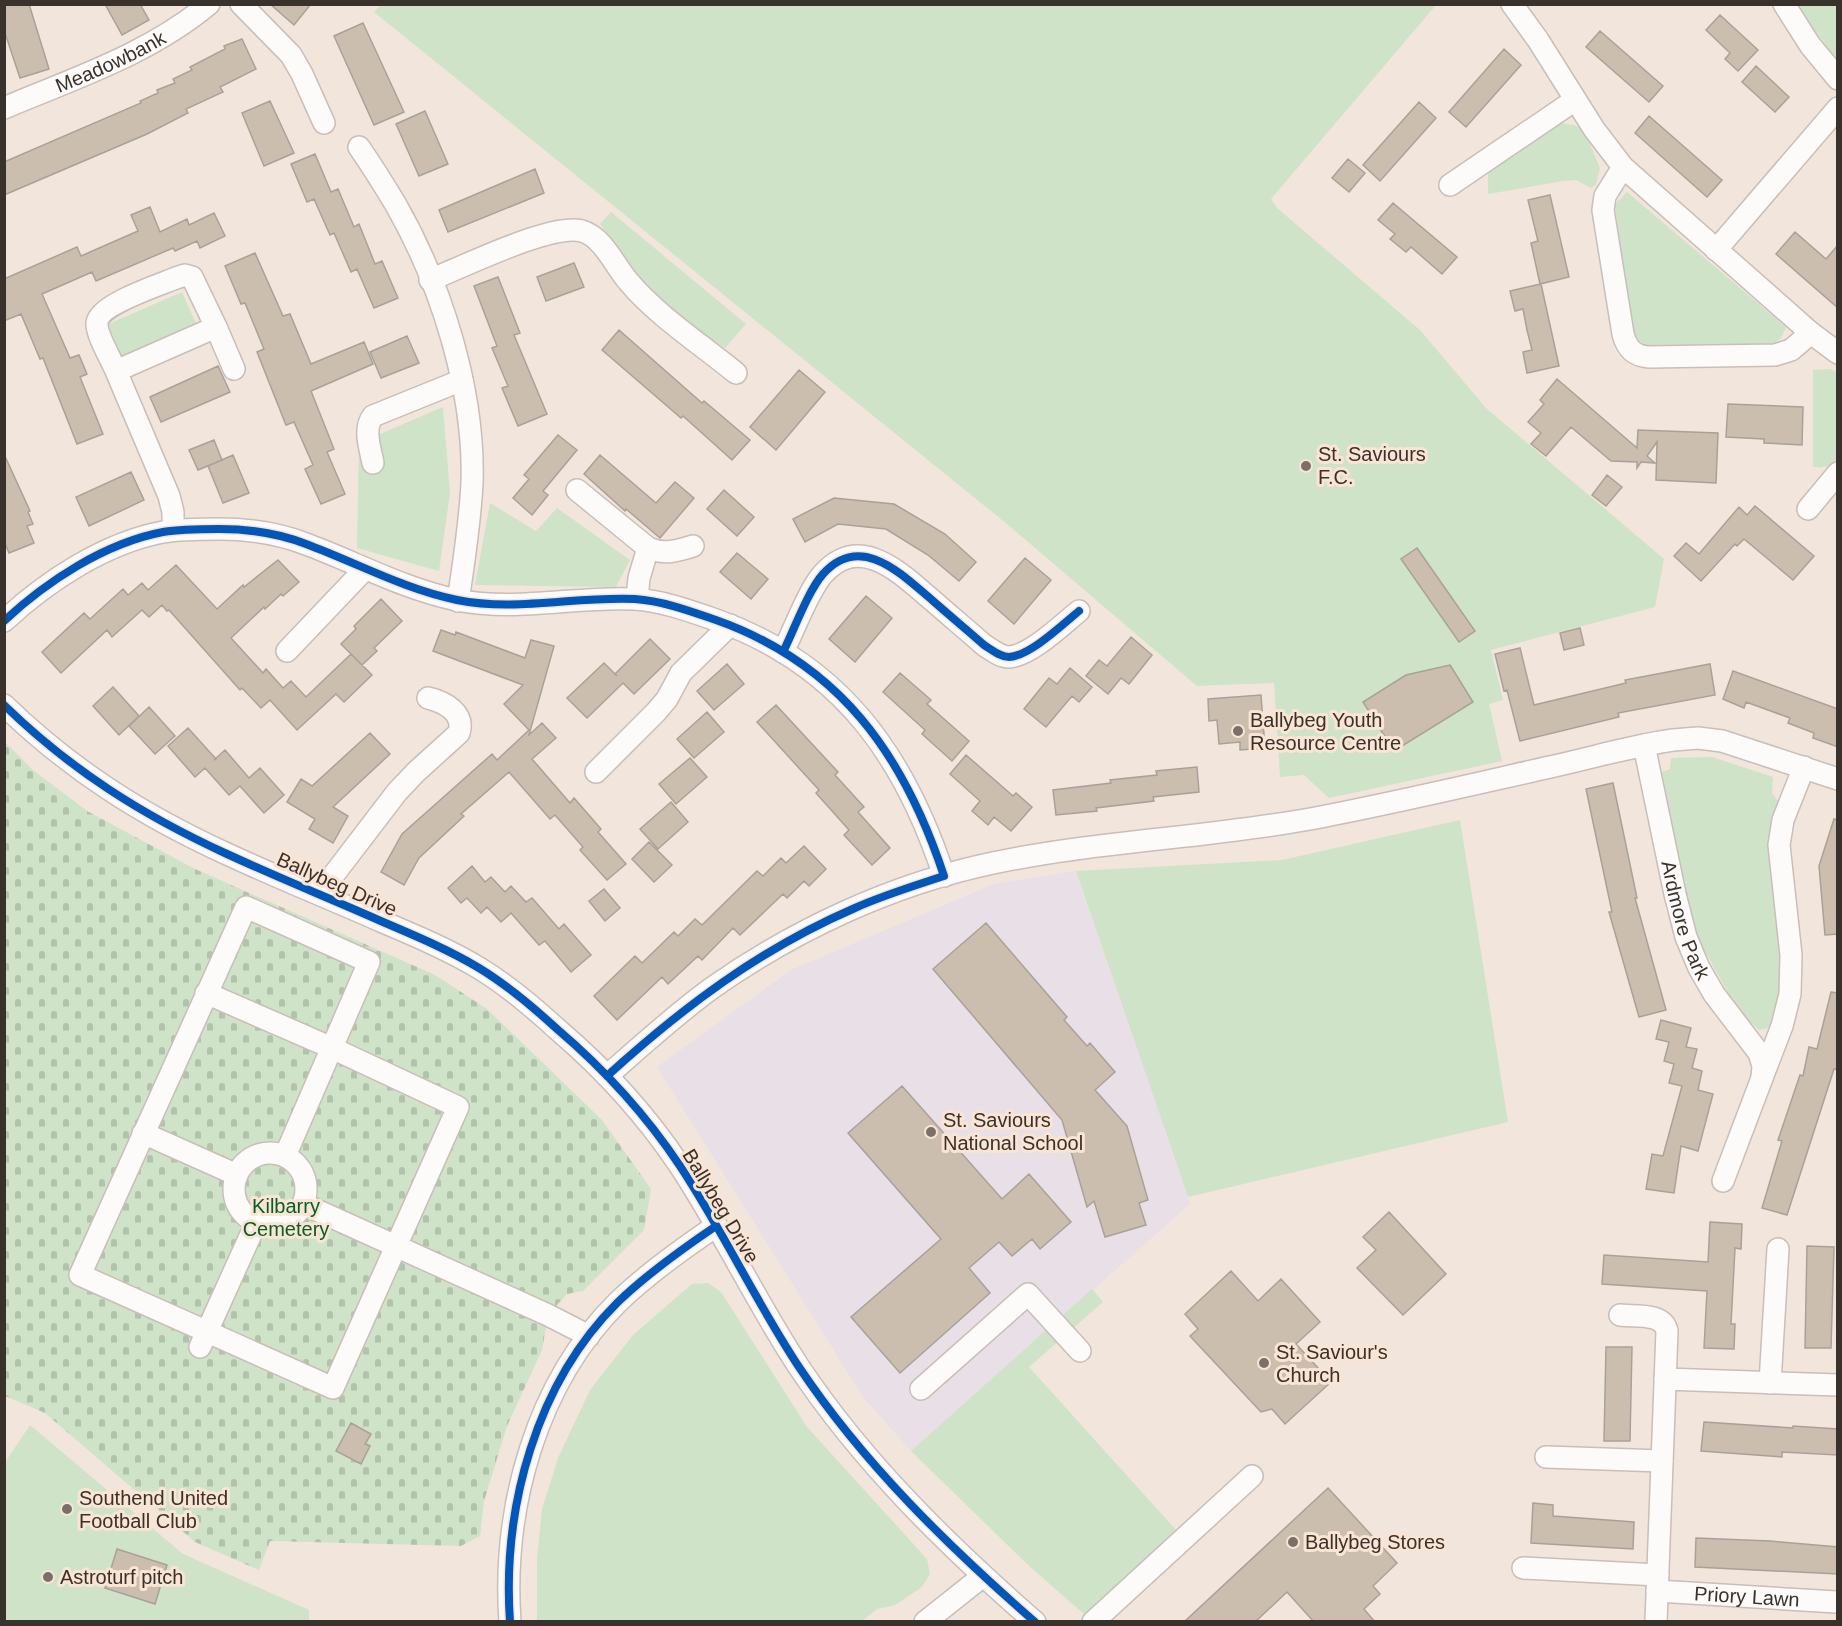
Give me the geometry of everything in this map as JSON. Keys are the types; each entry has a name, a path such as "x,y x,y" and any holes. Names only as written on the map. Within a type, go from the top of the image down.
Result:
{"street":[{"name":"Meadowbank","path":"4,108 146,47 208,4"},
{"path":"242,4 291,54 324,123"},
{"path":"1512,4 1534,33 1604,144 1623,167 1811,333 1838,352"},
{"path":"1784,4 1810,45 1838,79"},
{"path":"1450,185 1575,100"},
{"path":"1716,250 1838,108"},
{"path":"359,147 396,206 430,280 450,334 462,380 470,436 472,481 458,600"},
{"path":"1623,167 1605,196 1603,210 1623,334 1631,351 1649,357 1775,355 1791,350 1811,333"},
{"path":"430,280 538,236 565,230 582,231 602,246 636,291 736,374"},
{"path":"173,530 173,512 169,496 99,332 97,321 105,310 124,300 176,278 189,276 196,283 234,369"},
{"path":"116,370 216,327"},
{"path":"373,462 368,424 373,416 462,380"},
{"path":"1808,509 1838,472"},
{"path":"577,490 648,548 668,552 693,546"},
{"path":"4,621 45,588 91,560 132,541 173,530 231,529 277,535 305,543 418,590 458,600 512,604 637,599 686,609 730,625 783,652 830,687 859,714 873,731 909,788 944,876"},
{"path":"637,599 639,579 648,548"},
{"path":"783,652 818,580 831,567 849,558 867,557 887,564 984,645 1006,657 1032,648 1079,610"},
{"path":"287,651 365,569"},
{"path":"596,772 656,712 667,699 681,673 730,625"},
{"path":"320,894 397,792 459,733 460,722 453,709 428,698"},
{"name":"Ballybeg Drive","path":"4,705 80,771 126,801 225,853 434,944 480,969 536,1010 607,1076 662,1141 691,1184 798,1366 841,1426 888,1479 983,1576 1035,1622"},
{"path":"607,1076 680,1013 760,957 803,933 855,908 944,876 994,863 1045,854 1209,835 1292,822 1516,775 1644,745 1688,739 1709,739 1736,744 1838,779"},
{"name":"Ardmore Park","path":"1644,745 1686,937 1710,987 1759,1053 1763,1066 1762,1078"},
{"path":"1723,1181 1782,1026 1790,994 1791,955 1779,845 1783,820 1804,767"},
{"path":"206,993 332,1048 458,1107 333,1388 203,1339 80,1275 206,993 246,907 369,962 332,1048 285,1156"},
{"path":"143,1133 237,1175"},
{"path":"274,1153 285,1156 295,1162 306,1182 303,1204 297,1214 278,1225 256,1222 239,1208 234,1186 237,1175 243,1165 262,1154 274,1153"},
{"path":"303,1204 589,1336"},
{"path":"203,1339 256,1222"},
{"path":"510,1622 508,1594 510,1539 521,1479 548,1406 572,1361 589,1336 617,1303 635,1286 716,1226"},
{"path":"1770,1383 1778,1249"},
{"path":"921,1389 1028,1294 1080,1351"},
{"path":"1620,1315 1658,1319 1665,1324 1667,1335 1656,1622"},
{"path":"1665,1379 1838,1385"},
{"path":"1546,1457 1662,1461"},
{"path":"1094,1622 1252,1476"},
{"name":"Priory Lawn","path":"1523,1568 1836,1602"},
{"path":"925,1622 983,1576"}],"shaded area":[{"name":"St. Saviours National School","path":"1076,871 1190,1204 911,1451 863,1397 657,1067 791,970 994,884"}],"green space":[{"path":"382,4 1436,5 1271,199 1277,208 1420,330 1486,408 1664,559 1655,607 1491,650 1503,700 1489,704 1502,761 1329,798 1304,775 1280,777 1274,683 1197,686 1007,524 374,12"},
{"path":"1798,5 1837,5 1837,61 1800,9"},
{"path":"1560,123 1574,125 1584,130 1600,168 1596,185 1591,188 1576,180 1563,181 1488,194 1488,171"},
{"path":"1627,192 1786,327 1781,338 1773,344 1646,345 1636,339 1631,330 1615,204"},
{"path":"611,212 746,324 725,348 658,304 600,224"},
{"path":"182,292 197,326 119,360 104,326"},
{"path":"1830,369 1837,372 1837,458 1830,466 1813,467 1813,370"},
{"path":"443,407 450,493 439,571 357,548 359,443"},
{"path":"490,503 536,531 557,508 630,560 616,587 475,585"},
{"name":"Kilbarry Cemetery","path":"4,741 33,770 87,811 195,869 435,975 487,1009 602,1120 651,1189 644,1230 583,1291 567,1294 548,1315 542,1350 507,1426 484,1501 480,1536 461,1546 270,1541 259,1570 195,1542 45,1413 5,1396"},
{"path":"1712,757 1773,777 1772,793 1779,802 1770,829 1781,950 1781,994 1773,1027 1759,1030 1737,1009 1696,935 1660,773 1670,769 1671,758"},
{"path":"1460,820 1508,1122 1188,1197 1076,871 1282,860"},
{"path":"708,1283 721,1292 807,1427 927,1559 930,1574 922,1587 895,1605 877,1609 862,1621 537,1621 537,1559 542,1509 558,1458 590,1390 633,1335 692,1284"},
{"path":"1092,1289 1103,1302 1029,1367 1177,1531 1085,1615 1027,1564 911,1451"},
{"name":"Southend United Football Club","path":"30,1425 183,1554 309,1610 309,1621 5,1621 4,1464"}],"building":[{"path":"4,4 29,4 49,69 20,78 4,30"},
{"path":"105,4 140,4 149,20 122,35"},
{"path":"270,4 311,4 294,25"},
{"path":"1720,15 1758,50 1738,71 1725,59 1730,53 1706,30"},
{"path":"363,23 404,112 374,125 334,36"},
{"path":"1600,31 1663,86 1649,102 1586,47"},
{"path":"242,39 256,69 220,87 223,92 186,109 188,113 147,134 4,195 4,162 141,103 140,101 158,93 157,90 175,83 173,79 192,70 190,67 225,49 224,46"},
{"path":"1504,49 1521,65 1466,127 1449,112"},
{"path":"1756,66 1789,97 1775,112 1742,82"},
{"path":"270,101 294,153 264,166 242,113"},
{"path":"1419,102 1436,118 1380,181 1363,165"},
{"path":"425,111 448,164 419,176 396,124"},
{"path":"1649,116 1722,180 1707,197 1635,133"},
{"path":"315,154 331,192 338,189 354,227 359,224 375,264 382,261 398,298 374,308 357,269 351,272 334,233 330,235 314,199 307,202 291,164"},
{"path":"1348,159 1365,173 1349,192 1332,178"},
{"path":"535,169 544,193 448,232 439,210"},
{"path":"1550,195 1569,277 1540,284 1531,243 1538,241 1528,200"},
{"path":"1393,203 1457,257 1442,274 1411,247 1406,252 1390,239 1395,234 1378,220"},
{"path":"150,207 160,232 187,219 189,225 214,213 225,236 200,248 197,241 175,251 173,248 96,281 92,272 42,294 70,358 79,355 87,374 80,377 103,434 77,444 43,358 40,359 21,314 4,321 4,279 77,247 81,256 138,231 131,215"},
{"path":"1795,232 1826,259 1838,245 1838,308 1776,254"},
{"path":"255,253 283,316 290,314 311,364 364,342 373,364 311,391 334,449 327,452 345,494 321,504 305,469 313,465 294,422 286,425 257,352 264,349 245,303 241,304 225,266"},
{"path":"574,263 584,287 546,301 537,277"},
{"path":"498,277 520,333 514,335 547,414 518,426 502,388 508,386 492,348 497,346 474,286"},
{"path":"1541,284 1559,366 1527,373 1523,352 1532,350 1523,309 1515,311 1510,291"},
{"path":"619,330 702,403 704,401 750,440 732,460 683,416 681,418 602,350"},
{"path":"407,336 419,363 381,378 370,352"},
{"path":"218,366 230,392 161,422 150,397"},
{"path":"799,370 825,392 776,450 750,427"},
{"path":"1557,379 1637,448 1638,430 1718,433 1716,483 1656,480 1657,442 1647,456 1655,463 1641,462 1637,468 1637,462 1611,461 1571,427 1546,456 1531,444 1541,433 1528,422 1544,404 1540,400"},
{"path":"1728,404 1803,407 1802,445 1764,443 1764,439 1726,437"},
{"path":"558,435 577,450 543,491 548,495 532,515 513,498 529,479 524,475"},
{"path":"214,440 222,460 198,470 189,450"},
{"path":"4,454 30,511 28,512 33,524 27,526 34,543 9,553 4,541"},
{"path":"233,455 249,493 223,503 208,466"},
{"path":"600,455 656,503 675,482 694,498 660,538 626,509 625,511 584,474"},
{"path":"131,472 144,500 89,526 76,497"},
{"path":"1607,475 1622,487 1606,506 1592,495"},
{"path":"724,490 754,517 737,536 707,509"},
{"path":"834,498 894,504 945,534 976,562 959,581 928,555 886,529 838,524 805,542 793,519"},
{"path":"1755,506 1814,556 1793,580 1744,539 1737,546 1735,544 1701,581 1674,556 1686,543 1699,554 1739,507 1747,515"},
{"path":"1417,548 1475,631 1459,642 1401,559"},
{"path":"737,553 768,579 751,599 720,572"},
{"path":"1025,558 1051,580 1014,624 988,601"},
{"path":"278,560 299,582 265,609 264,607 231,638 263,673 266,669 283,688 291,681 306,697 351,654 372,675 344,702 336,694 297,730 270,700 261,708 242,688 240,690 162,605 149,617 142,610 112,637 107,630 61,673 42,652 84,613 90,619 123,589 128,595 142,583 148,590 176,565 217,609 243,585 244,587"},
{"path":"866,596 892,618 855,662 829,639"},
{"path":"381,599 402,621 374,648 377,651 362,665 341,644 356,629 354,626"},
{"path":"1580,628 1584,645 1564,650 1560,633"},
{"path":"441,630 455,635 456,632 525,658 531,640 554,646 529,735 542,723 556,738 532,759 570,803 574,798 601,829 598,832 626,864 607,880 580,850 583,847 555,815 550,819 509,772 461,814 464,816 419,858 404,885 381,872 402,834 492,754 497,760 529,730 504,704 523,685 433,651"},
{"path":"1131,637 1152,655 1129,684 1121,678 1108,694 1086,676 1099,660 1107,666"},
{"path":"650,639 670,659 634,694 623,683 587,718 567,698 604,663 615,674"},
{"path":"1520,648 1534,705 1626,683 1625,680 1710,664 1715,695 1618,713 1619,717 1520,741 1495,654"},
{"path":"727,664 744,684 714,710 697,691"},
{"path":"1450,665 1473,702 1394,751 1363,702 1406,675"},
{"path":"1070,668 1092,687 1079,702 1072,696 1046,727 1024,709 1049,678 1057,684"},
{"path":"1733,671 1838,709 1838,747 1813,738 1814,733 1788,723 1790,718 1746,702 1744,708 1723,699"},
{"path":"900,673 931,700 927,704 969,741 952,761 922,734 925,730 883,692"},
{"path":"113,687 139,716 119,735 93,706"},
{"path":"1261,695 1265,748 1240,750 1240,742 1219,744 1217,720 1209,721 1208,699"},
{"path":"776,705 838,772 835,775 864,807 858,812 890,848 872,865 844,835 849,830 816,793 819,790 757,722"},
{"path":"149,707 175,736 155,754 129,726"},
{"path":"707,712 724,732 694,758 677,739"},
{"path":"188,728 216,759 225,750 249,778 260,768 284,795 264,813 240,786 229,795 205,768 195,777 168,746"},
{"path":"370,733 390,754 333,807 348,816 333,843 309,829 315,819 287,802 301,779 312,786"},
{"path":"966,755 1013,796 1016,793 1032,807 1011,831 994,817 988,825 972,811 980,801 950,774"},
{"path":"690,758 707,777 676,804 659,784"},
{"path":"1197,767 1199,792 1153,797 1154,801 1096,808 1097,811 1056,815 1053,790 1157,775 1156,771"},
{"path":"1613,783 1637,898 1635,898 1666,1010 1639,1017 1609,912 1612,912 1586,789"},
{"path":"671,802 688,822 658,849 640,829"},
{"path":"1834,819 1838,820 1838,934 1825,935 1819,866"},
{"path":"649,842 672,865 654,882 632,859"},
{"path":"804,846 826,869 809,886 804,881 787,898 783,894 740,935 733,928 702,960 698,956 668,984 662,977 617,1020 594,996 635,956 642,963 674,932 678,936 695,919 702,925 757,871 763,876 781,858 786,863"},
{"path":"472,866 485,882 491,877 505,892 511,886 526,902 532,898 559,929 564,924 591,955 571,972 545,941 539,945 511,913 501,922 487,907 481,913 467,898 461,903 448,888"},
{"path":"604,889 620,908 605,921 589,901"},
{"path":"986,923 1067,1017 1064,1020 1087,1046 1090,1043 1115,1072 1095,1090 1127,1126 1148,1200 1139,1203 1146,1225 1105,1237 1094,1201 1087,1207 1062,1120 933,969"},
{"path":"1831,992 1838,993 1838,1070 1834,1069 1787,1215 1762,1208 1782,1141 1778,1140 1800,1075 1803,1076 1809,1047 1817,1049"},
{"path":"1661,1020 1691,1028 1686,1047 1697,1049 1692,1068 1702,1071 1698,1090 1713,1094 1698,1151 1681,1146 1674,1193 1646,1189 1652,1154 1663,1156 1682,1086 1669,1083 1674,1064 1664,1061 1669,1042 1656,1039"},
{"path":"902,1086 1002,1199 1029,1174 1071,1222 1040,1249 1032,1239 1012,1256 999,1242 969,1268 990,1293 900,1373 851,1317 941,1239 848,1133"},
{"path":"1389,1212 1446,1274 1403,1315 1357,1268 1376,1250 1363,1237"},
{"path":"1710,1222 1742,1224 1741,1249 1735,1248 1731,1324 1735,1324 1734,1349 1704,1348 1707,1291 1602,1284 1604,1255 1708,1262"},
{"path":"1807,1246 1834,1247 1831,1348 1805,1348"},
{"name":"St. Saviour's Church","path":"1231,1271 1258,1301 1281,1279 1320,1322 1296,1344 1331,1382 1285,1424 1272,1409 1261,1412 1190,1336 1198,1329 1185,1314"},
{"path":"1606,1347 1632,1347 1630,1441 1604,1441"},
{"path":"1704,1422 1838,1429 1838,1455 1782,1452 1782,1457 1701,1451"},
{"path":"351,1423 371,1434 365,1444 370,1446 361,1464 336,1451"},
{"path":"1328,1488 1397,1563 1373,1586 1380,1594 1364,1609 1375,1622 1314,1622 1287,1592 1255,1622 1184,1622"},
{"path":"1533,1503 1553,1505 1553,1516 1634,1522 1633,1549 1531,1543"},
{"path":"1696,1538 1838,1547 1838,1574 1695,1567"},
{"path":"117,1549 167,1565 155,1604 105,1588"}],"cycle path":[{"path":"4,621 58,578 99,554 120,545 163,532 230,529 263,532 295,540 399,582 457,600 524,604 635,599 666,604 716,620 760,639 798,662 832,688 862,719 887,753 909,791 928,832 944,876 866,903 787,942 694,1003 607,1076"},
{"path":"783,652 817,581 837,562 852,557 866,557 894,569 984,645 1006,657 1027,651 1079,611"},
{"path":"4,705 55,750 137,807 227,854 468,961 510,989 574,1044 608,1076 667,1147 711,1216 783,1342 851,1437 908,1502 970,1564 1035,1622"},
{"path":"510,1622 509,1579 512,1535 519,1492 530,1450 565,1370 589,1334 618,1302 641,1281 716,1226"}],"place":[{"name":"St. Saviours F.C.","path":"1306,466"},
{"name":"Ballybeg Youth Resource Centre","path":"1238,731"},
{"name":"St. Saviours National School","path":"931,1132"},
{"name":"St. Saviour's Church","path":"1264,1363"},
{"name":"Southend United Football Club","path":"67,1509"},
{"name":"Ballybeg Stores","path":"1293,1542"},
{"name":"Astroturf pitch","path":"48,1577"}]}
